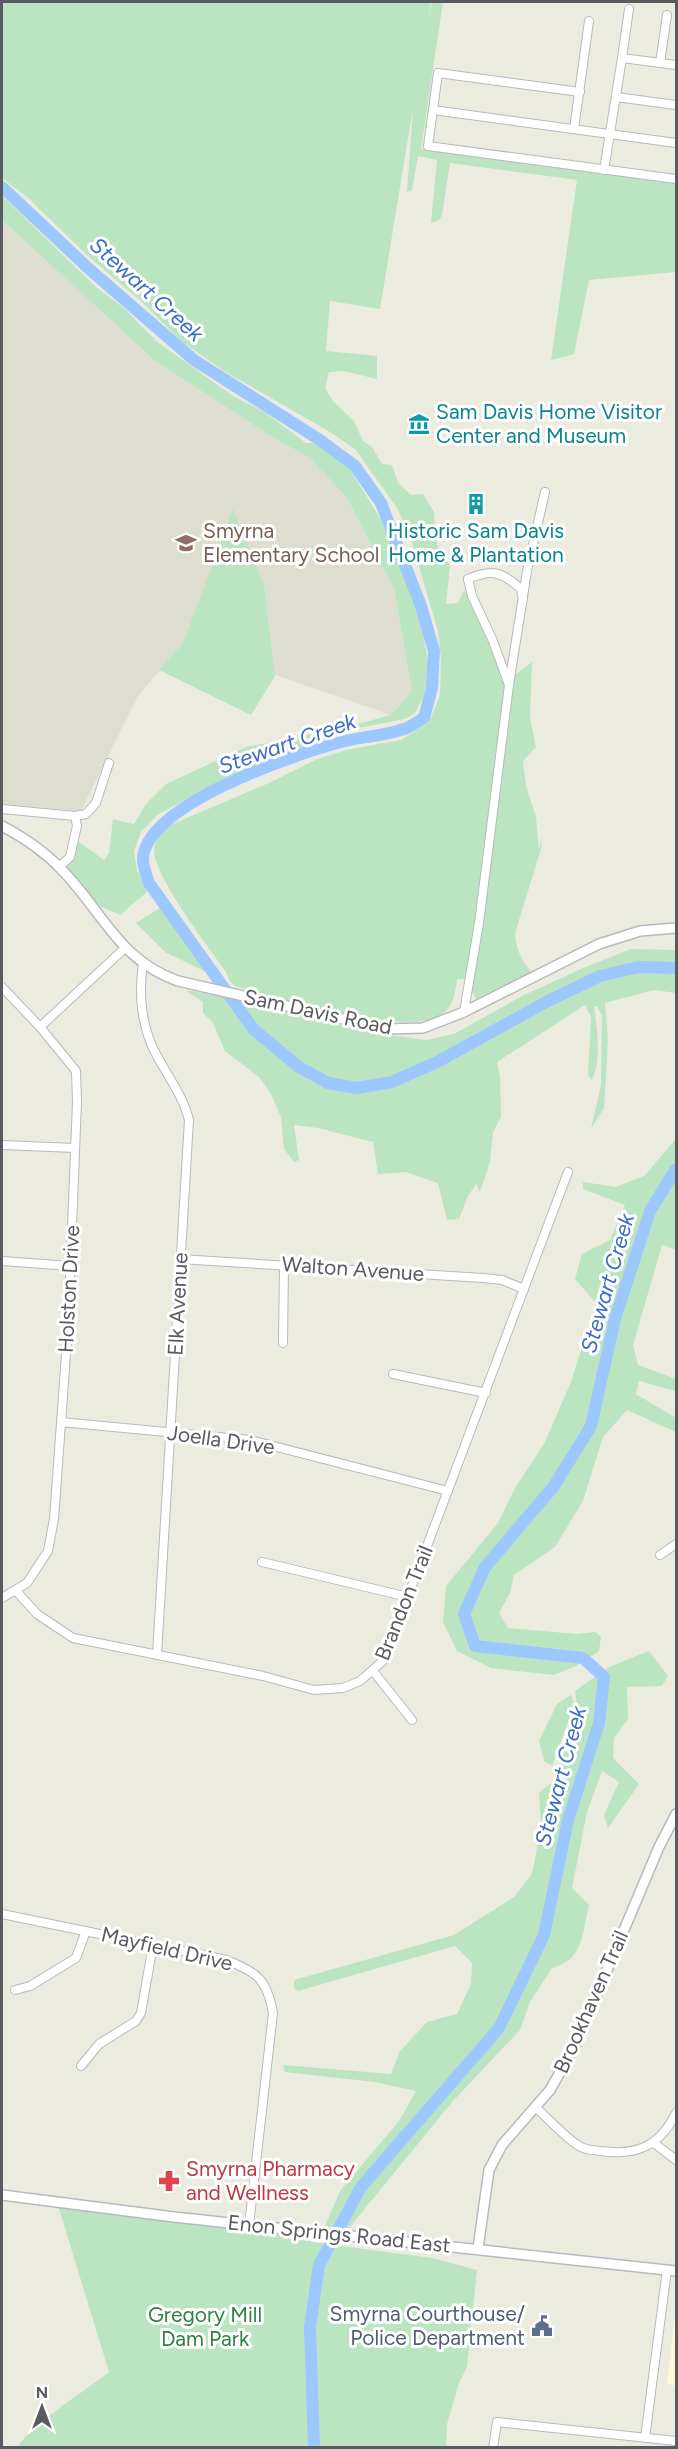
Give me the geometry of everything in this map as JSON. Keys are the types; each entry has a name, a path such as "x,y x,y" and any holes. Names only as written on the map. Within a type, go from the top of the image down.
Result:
{"street":[{"path":"604,170 629,9"},
{"path":"660,63 667,15"},
{"path":"574,129 589,21"},
{"path":"622,58 676,65"},
{"path":"580,92 438,73 428,146 676,179"},
{"path":"616,97 676,105"},
{"path":"433,110 676,143"},
{"path":"464,1012 479,923 509,685 523,599 545,492"},
{"path":"509,685 493,641 472,596 468,579 483,572 498,572 521,589 523,599"},
{"path":"2,808 75,816 86,814 96,803 109,763"},
{"path":"59,867 70,856 77,826 75,816"},
{"name":"Sam Davis Road","path":"2,826 28,841 59,867 125,948 143,964 173,979 188,983 387,1029 423,1028 464,1012 599,944 640,931 676,928"},
{"path":"39,1027 125,948"},
{"name":"Elk Avenue","path":"143,964 141,993 148,1035 156,1054 184,1101 189,1120 157,1655"},
{"name":"Holston Drive","path":"2,987 76,1071 77,1102 70,1266 54,1519 48,1551 27,1583 2,1598"},
{"path":"2,1145 75,1148"},
{"name":"Brandon Trail","path":"16,1591 37,1614 73,1638 263,1676 314,1690 343,1688 360,1681 384,1660 568,1173"},
{"name":"Walton Avenue","path":"179,1259 492,1279 502,1280 524,1289"},
{"path":"2,1261 70,1266"},
{"path":"283,1343 284,1265"},
{"path":"393,1374 486,1393"},
{"name":"Joella Drive","path":"61,1422 250,1440 448,1491"},
{"path":"660,1555 676,1544"},
{"path":"262,1562 408,1597"},
{"path":"373,1671 412,1720"},
{"name":"Brookhaven Trail","path":"478,2248 489,2170 502,2145 550,2090 575,2046 659,1846 676,1814"},
{"name":"Mayfield Drive","path":"2,1914 226,1960 247,1968 267,1987 273,2013 249,2225"},
{"path":"15,1990 30,1986 76,1958 86,1931"},
{"path":"81,2066 99,2044 136,2021 141,2013 153,1945"},
{"path":"535,2107 582,2148 611,2152 636,2151 654,2143 669,2128 676,2112"},
{"path":"654,2143 676,2160"},
{"name":"Enon Springs Road East","path":"2,2195 310,2232 478,2248 672,2271"},
{"path":"645,2438 672,2271"},
{"path":"493,2448 497,2422 676,2441"}],"shaded area":[{"name":"Smyrna Elementary School","path":"2,220 154,360 275,439 310,458 347,498 394,589 412,691 391,715 183,643 138,696 81,811 2,804"},
{"path":"676,2304 676,2385 667,2384"}],"green space":[{"path":"2,2 431,2 428,21 432,2 443,2 421,149 676,182 676,272 589,280 574,354 551,360 577,180 450,163 442,215 439,220 431,223 437,160 418,156 412,190 407,192 413,108 380,309 330,301 326,351 377,356 377,379 343,371 329,372 325,388 333,401 354,421 363,441 372,447 382,464 392,465 398,483 411,495 423,494 434,512 437,545 450,566 446,604 458,603 464,590 488,634 502,671 505,689 498,741 504,736 509,685 515,675 532,662 530,718 536,747 523,761 526,786 536,817 539,850 542,836 541,849 515,933 520,954 531,972 476,999 472,991 471,980 457,979 454,996 447,1010 437,1017 419,1021 395,1022 367,1019 279,999 235,986 229,980 226,972 183,911 162,876 154,849 157,839 168,826 269,783 315,760 346,750 401,740 429,722 440,695 441,659 438,631 410,536 397,508 356,450 330,432 224,371 181,341 27,197 2,178"},
{"path":"2,196 96,287 125,309 156,341 233,396 264,412 306,443 319,443 348,466 381,520 416,601 429,668 424,696 415,713 405,719 342,731 207,788 157,815 141,832 134,851 137,870 147,892 120,915 100,906 66,866 79,842 104,860 109,853 113,819 134,824 146,804 166,784 246,747 339,729 391,715 412,691 394,589 347,498 310,458 275,439 154,360 2,220"},
{"path":"233,509 264,585 275,676 251,715 159,670 183,643"},
{"path":"160,908 206,972 165,952 136,923"},
{"path":"631,949 676,950 676,993 654,990 605,1003 608,1040 604,1108 591,1129 601,1085 602,1016 597,1006 594,1007 598,1053 592,1080 588,1075 591,1017 585,1005 497,1062 500,1076 501,1117 493,1132 490,1162 480,1192 476,1184 468,1196 459,1219 447,1220 438,1183 405,1172 378,1174 373,1142 318,1128 294,1125 299,1160 294,1162 284,1149 281,1117 271,1094 259,1077 225,1051 213,1023 203,1013 203,1002 185,990 239,999 368,1032 426,1040 454,1034 522,996"},
{"path":"676,1139 676,1250 662,1245 633,1345 638,1365 676,1379 676,1391 639,1381 636,1394 676,1418 676,1432 627,1410 603,1437 583,1501 555,1547 514,1575 510,1593 499,1613 508,1628 577,1634 595,1632 601,1637 599,1651 576,1666 554,1675 491,1668 457,1651 443,1622 446,1586 498,1523 515,1488 544,1444 571,1382 596,1303 575,1279 582,1254 610,1240 625,1205 583,1189 583,1182 616,1187 644,1176"},
{"path":"649,1651 668,1676 662,1686 627,1687 628,1719 614,1738 613,1758 639,1784 608,1828 604,1815 619,1782 602,1771 587,1812 572,1888 589,1905 583,1935 576,1952 570,1959 552,1968 530,2002 520,2030 453,2101 349,2228 325,2226 340,2191 399,2121 416,2091 375,2082 285,2072 283,2065 391,2074 400,2051 427,2022 457,2014 471,1984 472,1963 455,1946 298,1991 294,1988 294,1980 454,1935 514,1897 532,1874 541,1827 539,1793 556,1779 573,1724 575,1691 609,1667"},
{"path":"571,1695 574,1702 572,1711 552,1766 544,1761 539,1741 557,1704"},
{"name":"Gregory Mill Dam Park","path":"57,2202 310,2232 311,2242 432,2258 477,2270 467,2367 459,2383 447,2424 446,2447 18,2448 45,2419 109,2372"}],"waterway":[{"name":"Stewart Creek","path":"2,187 88,268 194,360 320,440 355,466 381,503 421,606 434,651 432,688 424,718 409,727 396,731 320,748 225,785 168,820 150,840 143,860 149,883 254,1030 299,1067 328,1083 357,1088 392,1082 437,1062 548,1001 600,976 639,967 676,968"},
{"name":"Stewart Creek","path":"314,2448 310,2327 319,2265 361,2187 499,2028 544,1935 568,1820 599,1723 604,1677 583,1658 475,1646 464,1614 485,1567 554,1486 591,1426 615,1319 650,1211 676,1169"}],"place":[{"name":"Sam Davis Home Visitor Center and Museum","path":"419,424"},
{"name":"Historic Sam Davis Home & Plantation","path":"476,504"},
{"name":"Smyrna Elementary School","path":"186,543"},
{"name":"Smyrna Pharmacy and Wellness","path":"169,2181"},
{"name":"Smyrna Courthouse/ Police Department","path":"542,2326"}]}
